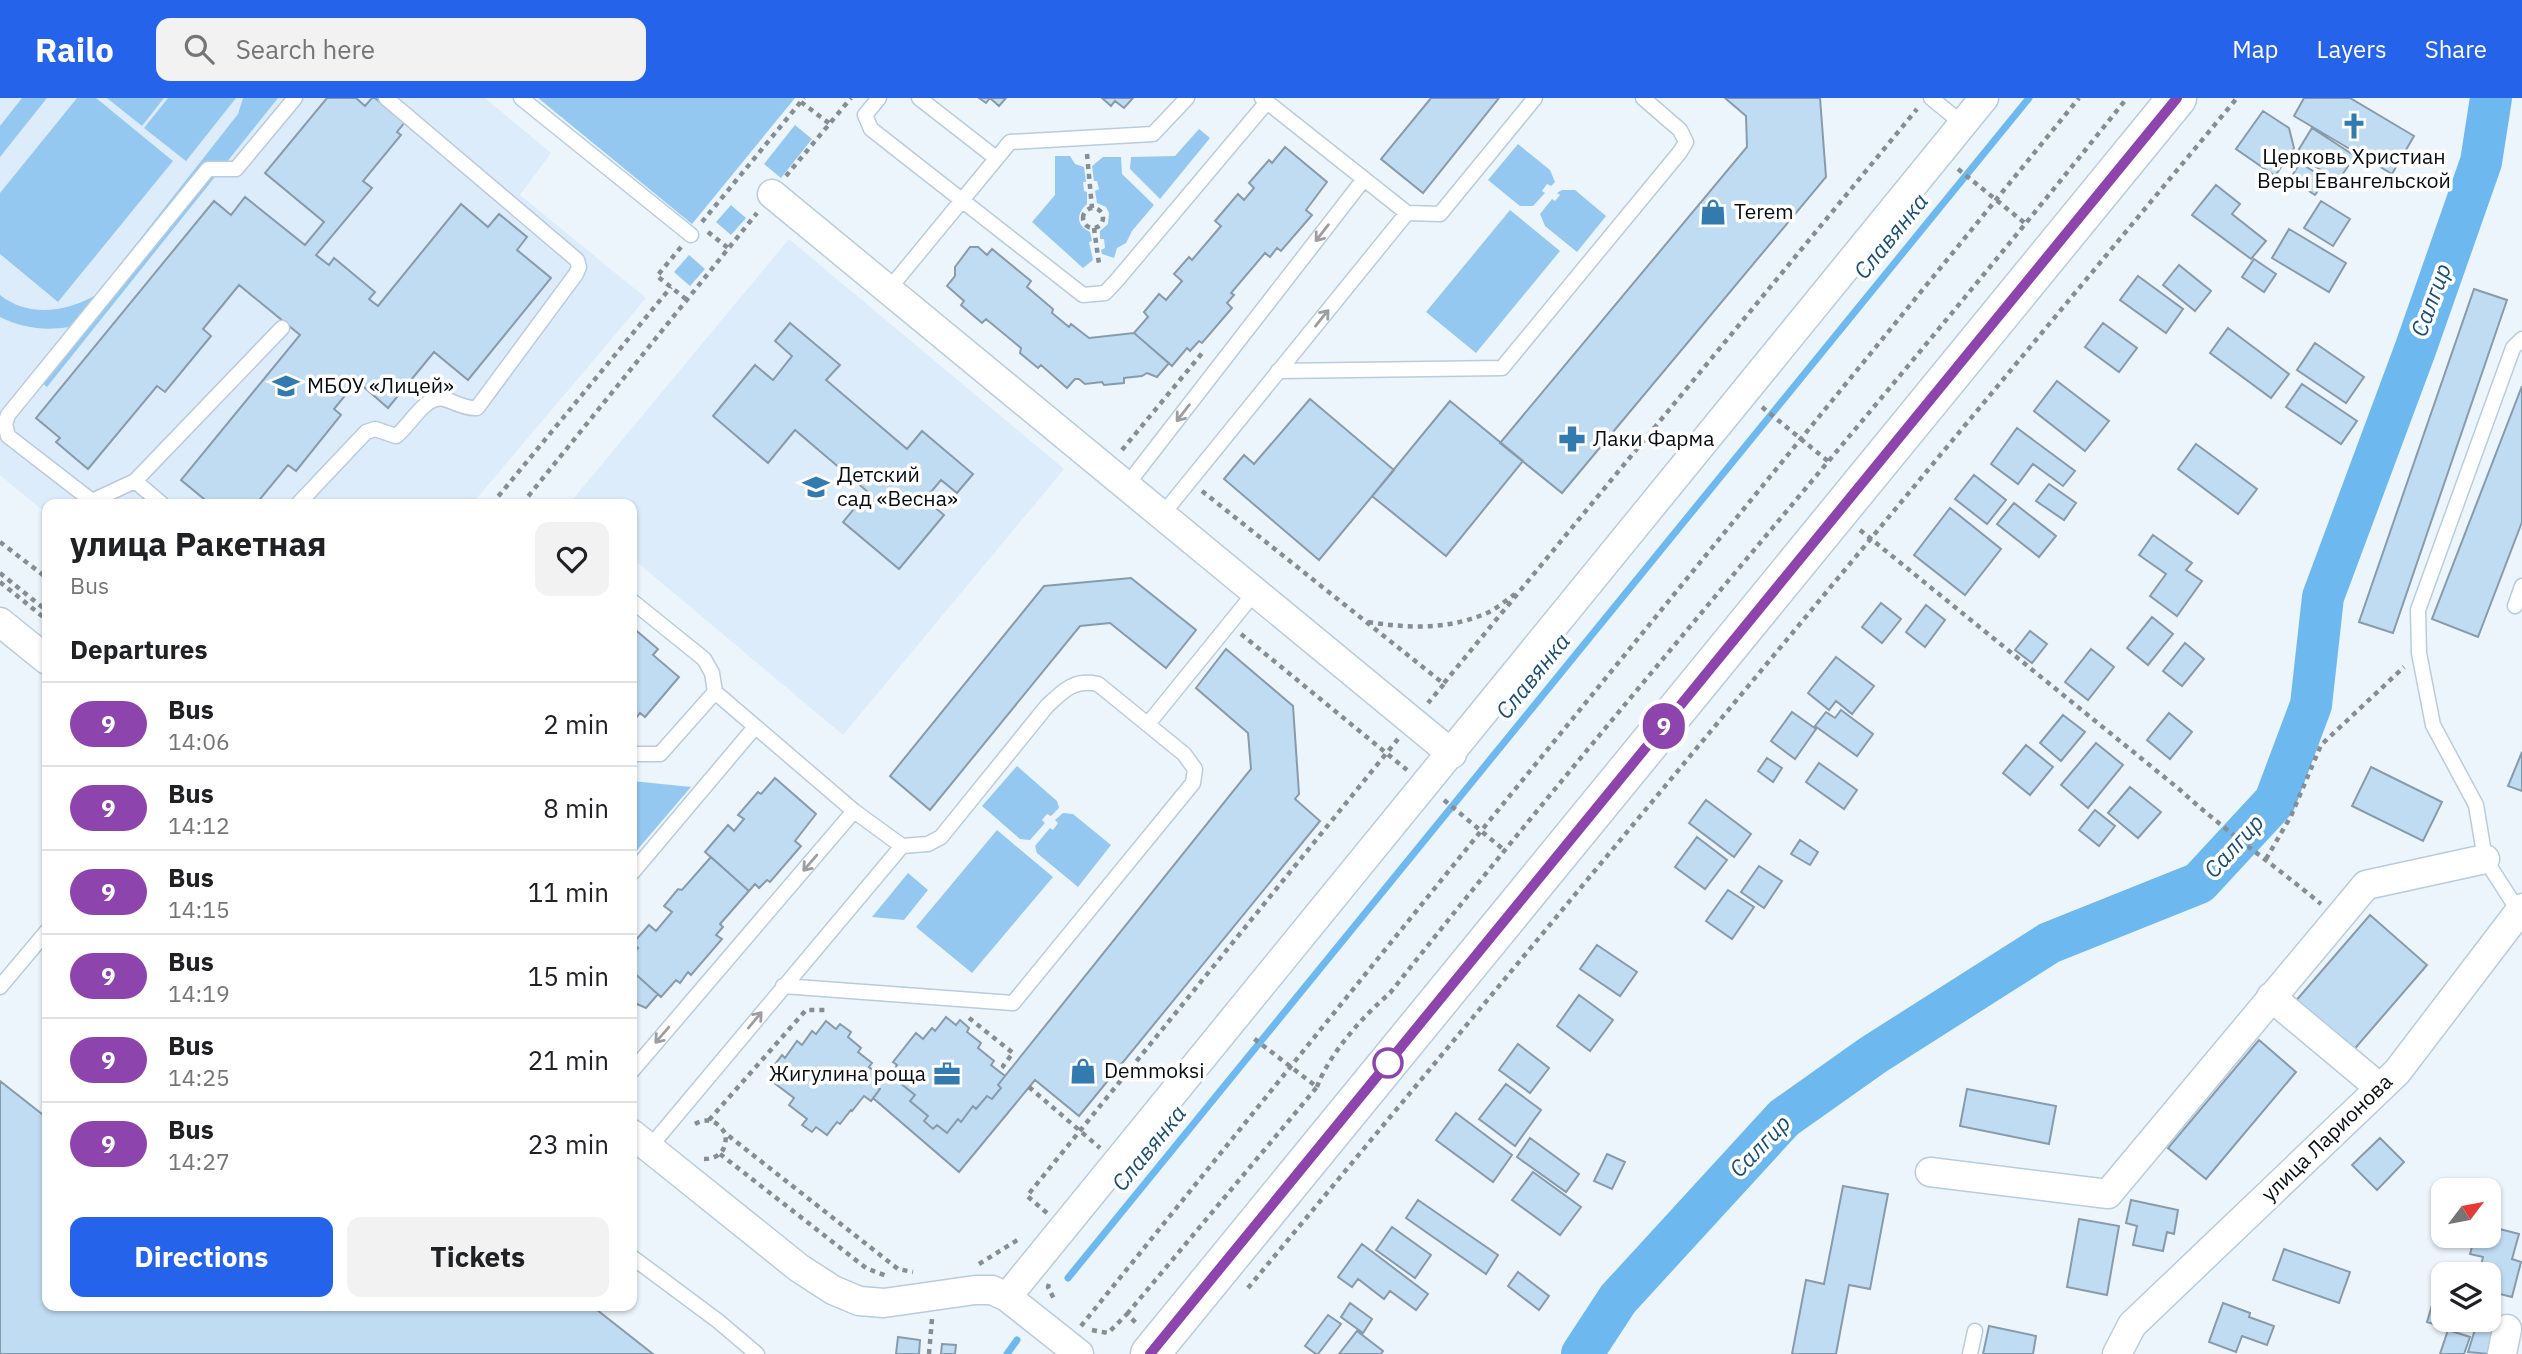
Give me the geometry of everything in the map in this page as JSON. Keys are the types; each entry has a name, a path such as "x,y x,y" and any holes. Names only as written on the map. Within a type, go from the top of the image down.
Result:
{"main road":[{"path":"1150,1354 2177,98"}],"street":[{"path":"1007,1297 1984,98"},
{"path":"772,194 1452,754"},
{"path":"0,622 42,656"},
{"path":"1930,1172 2108,1194 2365,885 2485,859"},
{"name":"улица Ларионова","path":"2117,1354 2132,1325 2397,1072 2520,910"},
{"path":"2272,997 2380,1088"},
{"path":"640,1141 799,1268 842,1294 859,1301 884,1303 992,1290 1007,1297 1079,1354"}],"lane":[{"path":"89,499 8,436 5,424 8,415 208,169 236,169 295,98"},
{"path":"303,499 366,432 375,429 396,436 430,401 440,397 471,409 477,408 579,267 577,260 386,98"},
{"path":"521,98 691,235"},
{"path":"879,98 865,115 871,129 1083,295 1105,293 1264,100 1408,213 1440,214 1535,98"},
{"path":"919,98 996,158"},
{"path":"889,289 1010,142 1153,134 1186,98"},
{"path":"1278,371 1502,368 1686,142 1680,130 1642,98"},
{"path":"1931,98 1963,124"},
{"path":"1126,486 1364,179"},
{"path":"1162,515 1408,213"},
{"path":"96,499 135,481 282,328"},
{"path":"2520,910 2485,859 2476,805 2433,725 2419,653 2418,610 2513,348 2522,339"},
{"path":"135,481 156,499"},
{"path":"2515,607 2522,586"},
{"path":"1148,724 1255,592"},
{"path":"637,605 704,659 712,673 715,692 854,811 902,846 928,844 941,837 1047,706 1066,689 1084,681 1098,684 1184,754 1195,769 1193,783 1013,1003 783,986"},
{"path":"637,754 660,754 715,692"},
{"path":"637,867 755,727"},
{"path":"637,1065 854,811"},
{"path":"640,1141 783,986 902,846"},
{"path":"0,987 42,937"},
{"path":"637,1261 718,1321 757,1354"},
{"path":"1970,1354 1975,1331"}],"path":[{"path":"526,499 851,98"},
{"path":"1083,1324 2079,98"},
{"path":"1127,1314 1317,1087 1323,1070 1372,1009 1390,993 1504,850 2026,225 2127,98"},
{"path":"1248,1288 2237,98"},
{"path":"728,248 700,224 802,100 830,124"},
{"path":"1037,1221 1045,1212 1027,1196 1386,753 1918,109"},
{"path":"1086,145 1092,208"},
{"path":"1951,163 2026,225"},
{"path":"1092,208 1084,212 1083,218 1085,224 1094,228"},
{"path":"1092,208 1101,212 1103,218 1100,225 1094,228"},
{"path":"1094,228 1099,264"},
{"path":"687,300 657,276 691,235"},
{"path":"496,499 671,287"},
{"path":"1745,393 1829,462"},
{"path":"1189,481 1444,684"},
{"path":"1838,513 2338,918"},
{"path":"0,542 42,575"},
{"path":"0,573 42,607"},
{"path":"0,582 42,616"},
{"path":"1367,622 1411,628 1437,627 1485,615 1521,590"},
{"path":"1230,624 1504,850"},
{"path":"2266,859 2291,817 2321,745 2419,653"},
{"path":"709,1120 806,1010 834,1010"},
{"path":"967,1016 1013,1053 1003,1066 1009,1071"},
{"path":"1270,1053 1317,1087"},
{"path":"1029,1087 1116,1162"},
{"path":"691,1127 702,1120 720,1125 725,1133 898,1269"},
{"path":"695,1156 708,1160 720,1154 726,1143 725,1133"},
{"path":"720,1154 866,1268 896,1280"},
{"path":"974,1267 1021,1238"},
{"path":"906,1278 916,1276"}],"shaded area":[{"name":"МБОУ «Лицей»","path":"0,98 485,98 551,153 520,195 646,298 476,499 42,499 42,510 0,475"},
{"path":"22,98 47,98 0,157 0,126"},
{"path":"77,98 96,98 173,161 58,302 0,254 0,193"},
{"path":"107,98 164,98 142,126"},
{"path":"168,98 236,98 186,161 144,128"},
{"path":"243,98 278,98 47,387 31,374 69,327 34,328 0,317 0,295 23,307 48,310 60,309 96,295 238,114"},
{"path":"538,98 795,98 692,224"},
{"path":"795,125 812,139 781,178 764,164"},
{"path":"1199,129 1210,138 1160,199 1130,169 1131,157 1175,156"},
{"path":"1518,144 1550,170 1555,182 1551,186 1547,184 1542,191 1545,193 1533,206 1520,206 1488,180"},
{"path":"1055,156 1070,156 1075,164 1084,167 1086,182 1083,182 1084,191 1087,192 1087,204 1079,219 1082,226 1090,232 1093,260 1083,268 1032,222 1055,195"},
{"path":"1103,157 1121,157 1122,174 1154,205 1132,231 1126,243 1117,248 1114,258 1102,254 1101,250 1105,248 1104,239 1100,239 1100,231 1108,224 1109,213 1106,207 1097,203 1095,191 1099,189 1097,181 1094,181 1092,166"},
{"path":"1562,190 1575,190 1606,216 1577,252 1545,226 1540,214 1552,199 1555,201 1560,195 1557,193"},
{"path":"731,205 746,218 731,235 716,222"},
{"path":"1510,210 1560,251 1476,353 1426,312"},
{"name":"Детский сад «Весна»","path":"789,239 1064,469 843,735 637,562 637,499 573,499"},
{"path":"689,255 705,269 690,286 674,272"},
{"path":"1017,766 1057,801 1059,808 1051,816 1047,814 1042,820 1045,823 1030,840 1020,839 982,806"},
{"path":"637,782 691,787 637,850"},
{"path":"1063,813 1073,814 1111,845 1078,887 1037,853 1035,846 1050,828 1053,830 1058,823 1055,820"},
{"path":"997,830 1053,877 972,973 916,927"},
{"path":"908,873 928,890 904,920 872,917"}],"building":[{"path":"327,98 356,98 365,106 375,98 405,122 397,132 401,135 363,181 372,188 316,255 329,265 334,258 375,292 369,299 378,306 461,204 488,227 499,214 527,237 517,250 551,278 468,380 434,352 388,408 357,381 334,409 341,415 296,471 288,465 260,499 204,499 181,480 300,335 239,285 203,329 211,336 165,392 157,386 88,469 56,442 60,438 36,418 214,201 231,215 245,197 305,245 324,222 265,173"},
{"path":"990,98 1006,98 999,106"},
{"path":"1102,98 1133,98 1124,108 1115,101 1111,106"},
{"path":"1431,98 1499,98 1423,193 1381,159"},
{"path":"1725,98 1820,98 1826,177 1562,493 1500,443 1747,147 1746,116"},
{"name":"Церковь Христиан Веры Евангельской","path":"2304,98 2350,98 2414,136 2392,174 2294,116"},
{"path":"2263,111 2289,128 2294,148 2275,176 2236,149"},
{"path":"2312,128 2355,156 2338,181 2296,154"},
{"path":"1285,147 1327,182 1306,210 1312,215 1281,251 1277,248 1270,257 1265,253 1231,293 1234,295 1227,303 1232,308 1202,343 1199,341 1190,351 1187,348 1172,366 1134,333 1148,317 1144,312 1159,294 1166,300 1182,281 1174,274 1189,257 1192,260 1221,226 1215,221 1238,194 1244,200 1254,188 1249,183 1269,160 1272,163"},
{"path":"2300,163 2326,179 2315,195 2290,179"},
{"path":"2216,185 2240,204 2232,214 2266,241 2251,259 2192,215"},
{"path":"2321,201 2350,219 2333,246 2304,228"},
{"path":"2289,229 2346,263 2329,292 2272,258"},
{"path":"970,247 978,247 987,255 992,249 1031,281 1027,287 1069,327 1071,324 1089,338 1134,333 1169,363 1157,377 1147,373 1124,378 1124,383 1104,385 1102,382 1085,384 1075,379 1067,388 1041,365 1038,368 1020,353 1021,348 986,319 982,323 961,305 964,301 947,286 955,276 955,267"},
{"path":"2254,259 2276,274 2264,292 2242,277"},
{"path":"2179,265 2211,291 2195,311 2163,285"},
{"path":"2138,276 2183,309 2166,333 2120,300"},
{"path":"2474,289 2507,300 2393,633 2359,622"},
{"path":"790,323 840,365 826,380 907,449 922,431 973,474 957,493 941,480 925,499 944,515 899,569 843,522 868,492 795,430 768,463 713,416 755,365 773,380 792,356 775,341"},
{"path":"2103,323 2137,348 2119,372 2085,347"},
{"path":"2228,328 2289,374 2271,398 2210,353"},
{"path":"2315,343 2364,377 2346,403 2297,370"},
{"path":"2057,381 2109,421 2085,451 2034,411"},
{"path":"2302,384 2357,421 2341,444 2286,407"},
{"path":"2522,386 2522,522 2478,637 2432,619"},
{"path":"1310,399 1394,470 1319,560 1224,479 1244,455 1254,464"},
{"path":"1450,401 1523,461 1446,556 1372,496"},
{"path":"2017,428 2075,471 2063,486 2033,464 2018,484 1991,464"},
{"path":"2196,444 2257,489 2238,514 2178,469"},
{"path":"1974,475 2006,500 1987,524 1955,499"},
{"path":"2049,484 2076,503 2064,520 2036,501"},
{"path":"2014,503 2056,536 2039,557 1997,524"},
{"path":"1950,508 2001,549 1965,595 1914,555"},
{"path":"2153,535 2192,563 2186,570 2202,581 2177,616 2150,596 2166,574 2139,555"},
{"path":"1131,578 1196,630 1166,668 1110,623 1080,626 930,810 890,776 1044,586"},
{"path":"1881,603 1901,619 1882,643 1862,627"},
{"path":"1926,605 1945,620 1925,647 1906,632"},
{"path":"2152,617 2173,634 2148,665 2127,648"},
{"path":"637,631 658,649 653,655 679,677 645,717 640,713 637,717"},
{"path":"2030,631 2047,644 2032,663 2015,650"},
{"path":"2185,643 2204,659 2182,686 2163,671"},
{"path":"1226,649 1293,706 1299,794 1295,799 1320,821 1079,1116 1035,1080 959,1172 873,1098 880,1089 876,1086 886,1072 915,1095 910,1101 928,1116 924,1121 933,1129 937,1125 947,1133 958,1119 961,1122 973,1106 976,1109 987,1096 992,1099 1001,1088 998,1085 1005,1076 1251,769 1248,733 1196,688"},
{"path":"2091,649 2114,667 2088,700 2065,682"},
{"path":"1836,657 1874,686 1852,714 1836,701 1829,710 1808,693"},
{"path":"1841,710 1873,734 1857,756 1815,726 1826,712 1835,718"},
{"path":"1792,712 1816,729 1795,759 1771,741"},
{"path":"2169,713 2192,732 2170,759 2147,740"},
{"path":"2063,715 2085,732 2061,761 2040,743"},
{"path":"2096,743 2123,765 2088,808 2061,785"},
{"path":"2026,745 2053,767 2030,795 2003,773"},
{"path":"2522,752 2522,791 2508,786"},
{"path":"1767,758 1782,768 1773,782 1758,771"},
{"path":"1819,763 1857,790 1844,809 1806,782"},
{"path":"2371,767 2442,802 2423,841 2352,806"},
{"path":"775,778 816,814 795,841 801,846 770,882 767,880 759,888 755,884 720,924 723,927 716,935 722,939 691,975 688,972 680,983 676,980 661,997 658,994 646,1008 637,1004 637,938 649,925 656,931 672,912 664,906 711,857 705,852 728,825 734,831 744,819 738,815 758,792 761,794"},
{"path":"775,778 816,814 795,841 801,846 770,882 767,880 759,888 755,884 749,891 705,852 728,825 734,831 744,819 738,815 758,792 761,794"},
{"path":"2130,787 2161,812 2138,838 2108,813"},
{"path":"1706,800 1751,834 1734,857 1689,823"},
{"path":"2095,810 2115,826 2099,846 2079,830"},
{"path":"1697,837 1727,860 1705,889 1675,867"},
{"path":"1800,840 1818,852 1810,865 1791,854"},
{"path":"711,857 749,891 720,924 723,927 716,935 722,939 691,975 688,972 680,983 676,980 661,997 637,975 637,938 649,925 656,931 672,912 664,906 678,889 682,890"},
{"path":"1759,866 1782,881 1764,908 1741,892"},
{"path":"1728,890 1754,907 1732,939 1706,921"},
{"path":"2370,915 2427,965 2351,1053 2294,1003"},
{"path":"1597,945 1637,972 1620,996 1580,969"},
{"path":"1579,995 1613,1020 1590,1051 1557,1026"},
{"path":"946,1017 956,1025 960,1020 969,1028 967,1032 981,1043 978,1048 994,1061 991,1065 1005,1076 998,1085 1001,1088 992,1099 987,1096 976,1109 973,1106 961,1122 958,1119 947,1133 937,1125 933,1129 924,1121 928,1116 910,1101 915,1095 890,1075 897,1065 893,1062 916,1033 923,1039 932,1028 935,1031"},
{"path":"826,1021 836,1029 840,1024 851,1032 848,1037 861,1048 858,1052 872,1063 869,1067 882,1077 876,1086 880,1089 871,1101 864,1096 827,1135 816,1127 812,1132 802,1125 807,1119 789,1105 794,1098 769,1079 776,1070 773,1067 782,1055 785,1058 797,1041 802,1045 812,1031 816,1034"},
{"path":"2259,1040 2296,1072 2206,1179 2168,1148"},
{"path":"1518,1044 1549,1068 1530,1093 1499,1070"},
{"path":"0,1081 42,1114 42,1311 598,1311 653,1354 0,1354"},
{"path":"1506,1084 1541,1110 1515,1146 1479,1119"},
{"path":"1967,1089 2056,1106 2049,1144 1960,1126"},
{"path":"1456,1113 1512,1155 1493,1182 1436,1140"},
{"path":"1530,1138 1579,1174 1566,1192 1517,1157"},
{"path":"2380,1138 2404,1162 2377,1190 2352,1165"},
{"path":"1607,1154 1625,1162 1612,1189 1594,1181"},
{"path":"1533,1172 1581,1207 1560,1235 1512,1200"},
{"path":"1843,1186 1888,1194 1870,1289 1849,1285 1836,1354 1792,1354 1806,1280 1824,1284"},
{"path":"1418,1200 1498,1255 1486,1274 1406,1218"},
{"path":"2131,1200 2178,1210 2174,1234 2167,1232 2163,1251 2133,1245 2137,1226 2126,1223"},
{"path":"2079,1219 2119,1226 2107,1295 2067,1287"},
{"path":"1392,1227 1431,1255 1415,1278 1376,1250"},
{"path":"2501,1229 2519,1234 2512,1259 2521,1262 2512,1297 2501,1294 2501,1262 2482,1262 2483,1257 2470,1254 2472,1248 2501,1248"},
{"path":"1362,1244 1428,1294 1416,1310 1390,1291 1384,1299 1358,1279 1352,1287 1338,1277"},
{"path":"2284,1249 2350,1272 2339,1303 2273,1280"},
{"path":"1518,1272 1549,1296 1539,1310 1508,1286"},
{"path":"1350,1303 1372,1319 1363,1333 1341,1317"},
{"path":"2223,1303 2274,1326 2267,1345 2242,1336 2236,1352 2209,1342"},
{"path":"1328,1315 1341,1324 1316,1354 1305,1346"},
{"path":"1989,1326 2036,1336 2033,1354 1983,1354"},
{"path":"1357,1331 1383,1351 1381,1354 1339,1354"},
{"path":"2447,1332 2470,1337 2464,1354 2440,1354"},
{"path":"2474,1332 2496,1332 2489,1354 2468,1352"},
{"path":"898,1337 920,1340 919,1354 896,1354"},
{"path":"942,1344 956,1345 955,1354 941,1354"}],"waterway":[{"name":"Славянка","path":"1068,1278 2029,98"},
{"name":"Салгир","path":"1582,1354 1618,1299 1784,1118 1873,1055 2049,943 2199,883 2275,801 2311,705 2323,597 2415,350 2481,162 2491,98"},
{"name":"Славянка","path":"1007,1354 1017,1340"}],"bus line":[{"name":"9","path":"1150,1354 2177,98"}],"place":[{"name":"Церковь Христиан Веры Евангельской","path":"2354,126"},
{"name":"Terem","path":"1713,212"},
{"name":"МБОУ «Лицей»","path":"286,386"},
{"name":"Лаки Фарма","path":"1572,439"},
{"name":"Детский сад «Весна»","path":"816,487"},
{"name":"Demmoksi","path":"1083,1071"},
{"name":"Жигулина роща","path":"947,1074"}]}
